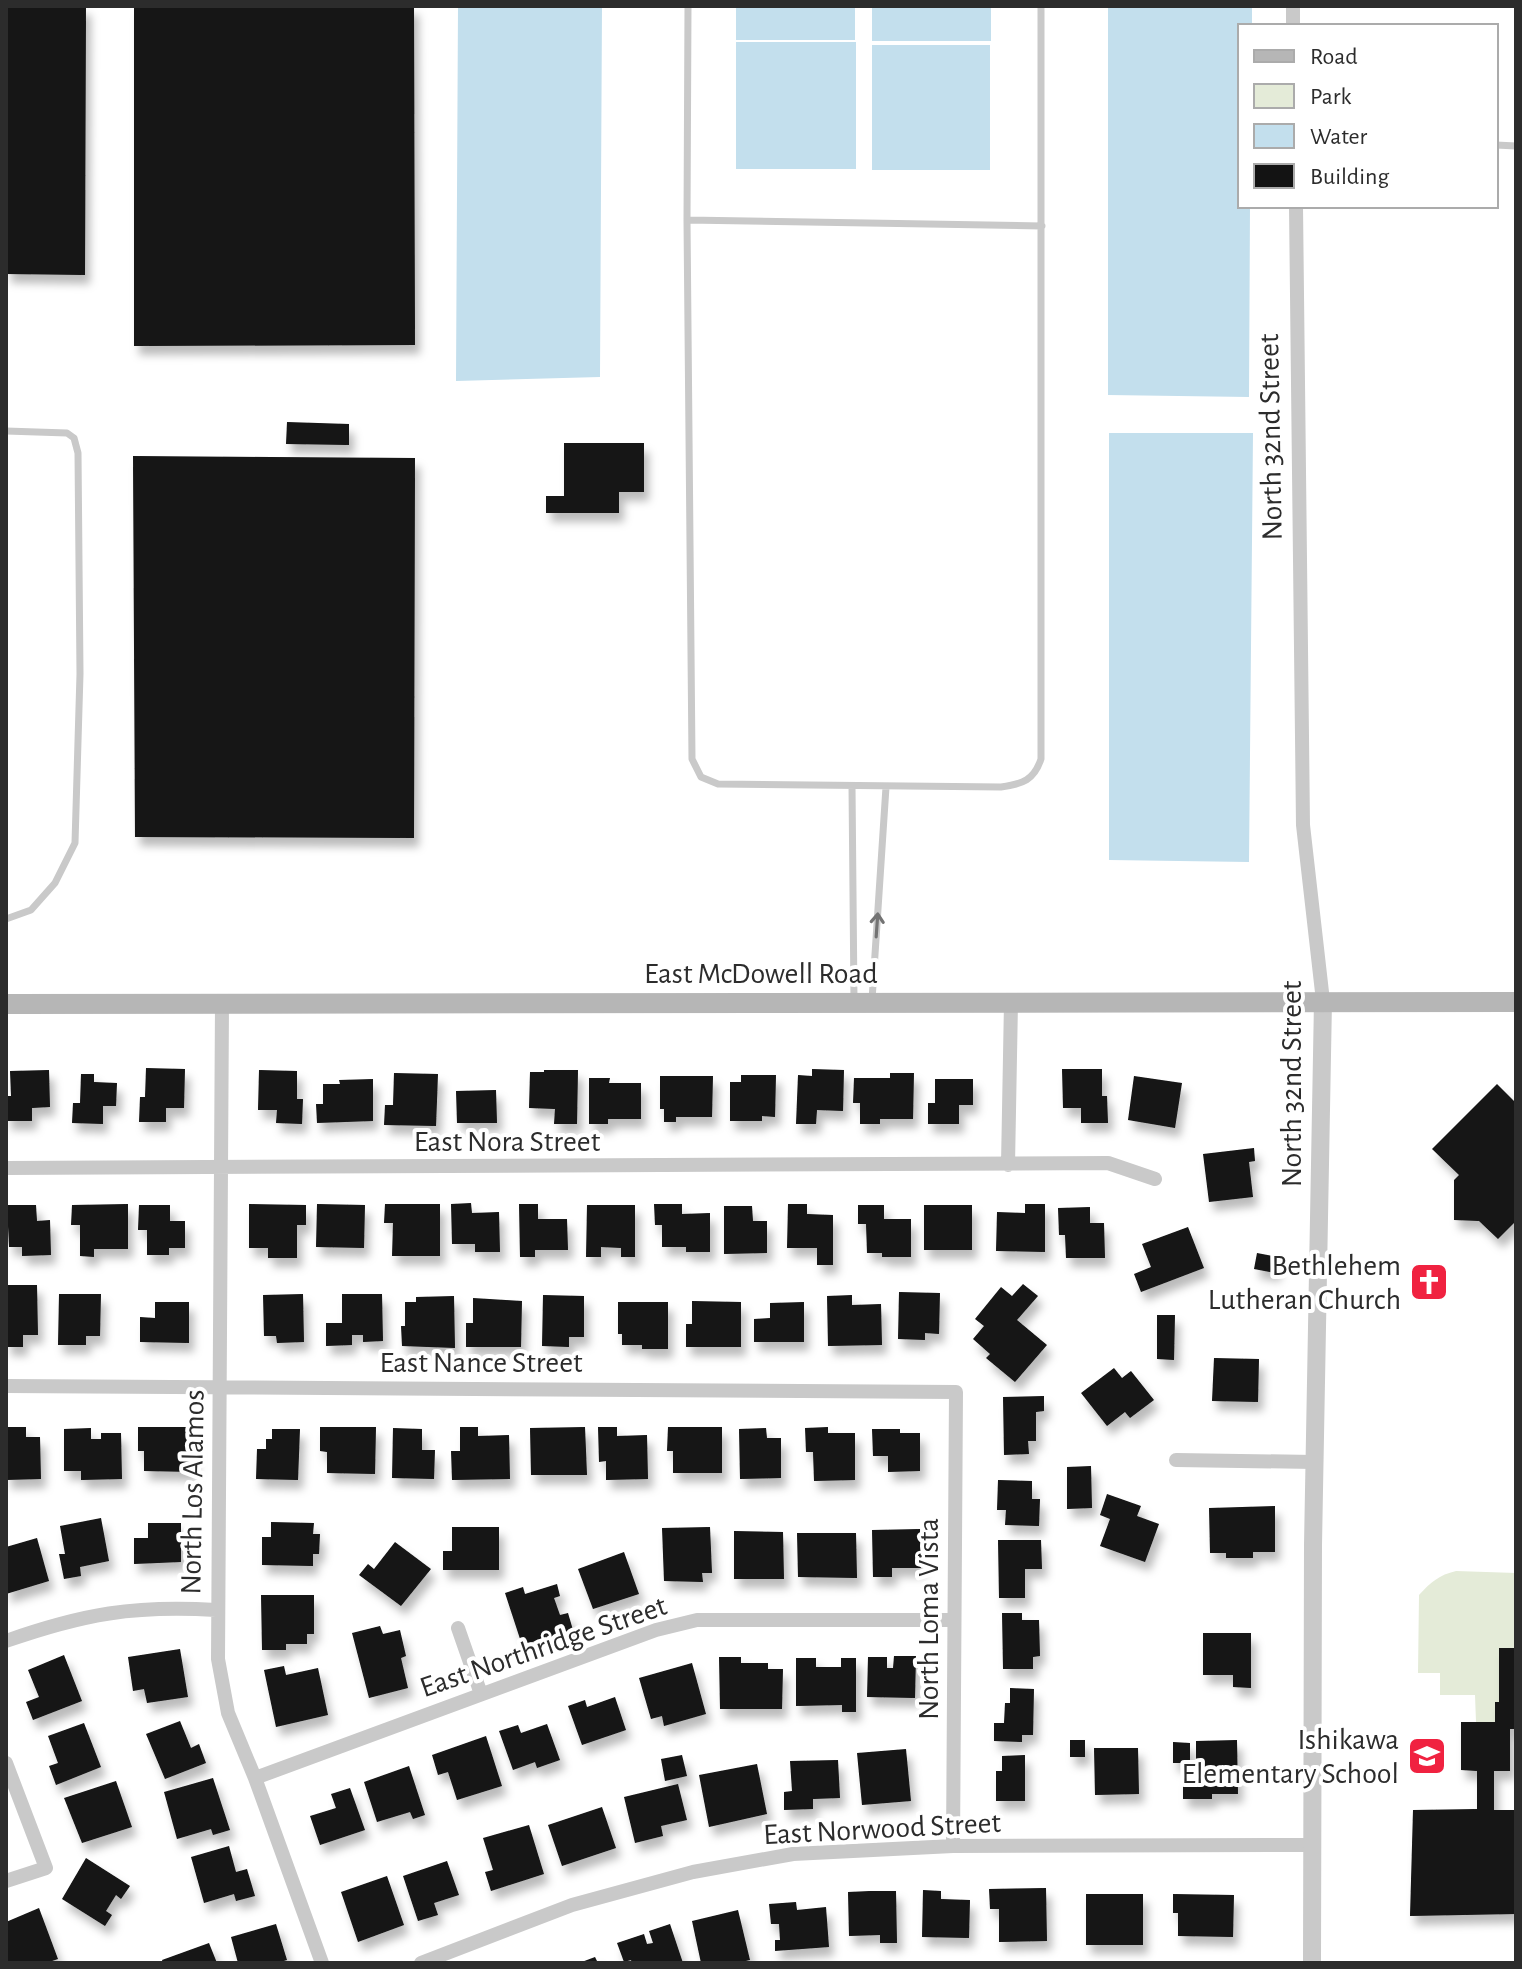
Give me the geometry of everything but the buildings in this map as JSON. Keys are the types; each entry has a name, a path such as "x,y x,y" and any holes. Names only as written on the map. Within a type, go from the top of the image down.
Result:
{"main road":[{"name":"East McDowell Road","path":"6,1004 1516,1002"}],"street":[{"name":"North 32nd Street","path":"1296,208 1303,825 1323,1001 1314,1462 1312,1963"},
{"path":"1008,1165 1011,1002"},
{"name":"North Los Alamos","path":"222,1004 218,1659 228,1713 322,1963"},
{"name":"East Nora Street","path":"6,1168 1108,1163 1155,1179"},
{"name":"East Nance Street","path":"6,1386 956,1392"},
{"name":"North Loma Vista","path":"953,1846 956,1392"},
{"path":"1176,1460 1314,1462"},
{"path":"6,1641 105,1612 165,1607 216,1610"},
{"name":"East Northridge Street","path":"255,1778 656,1630 697,1620 953,1620"},
{"path":"458,1628 481,1694"},
{"path":"6,1763 46,1868 6,1881"},
{"name":"East Norwood Street","path":"421,1963 572,1905 693,1872 793,1854 953,1846 1314,1845"}],"lane":[{"path":"688,6 692,759 701,777 718,784 886,787 1001,787 1020,784 1036,775 1041,759 1041,6"},
{"path":"687,220 1042,226"},
{"path":"6,431 67,433 74,438 78,453 80,674 75,843 55,883 31,910 6,919"},
{"path":"852,786 863,1002"},
{"path":"863,1002 886,787"}],"green space":[{"path":"1456,1571 1516,1573 1516,1648 1499,1702 1495,1703 1495,1722 1476,1722 1475,1695 1440,1695 1440,1673 1418,1673 1419,1595 1436,1580"}],"water":[{"path":"458,6 602,6 600,377 456,381"},
{"path":"736,6 855,6 855,40 736,40"},
{"path":"872,6 991,6 991,41 872,41"},
{"path":"1108,6 1252,6 1252,24 1238,24 1238,208 1250,208 1249,397 1108,395"},
{"path":"736,42 856,42 856,169 736,169"},
{"path":"872,45 990,45 990,170 872,170"},
{"path":"1109,433 1253,433 1249,862 1109,860"}],"place":[{"name":"Bethlehem Lutheran Church","path":"1429,1282"},
{"name":"Ishikawa Elementary School","path":"1427,1756"}]}
